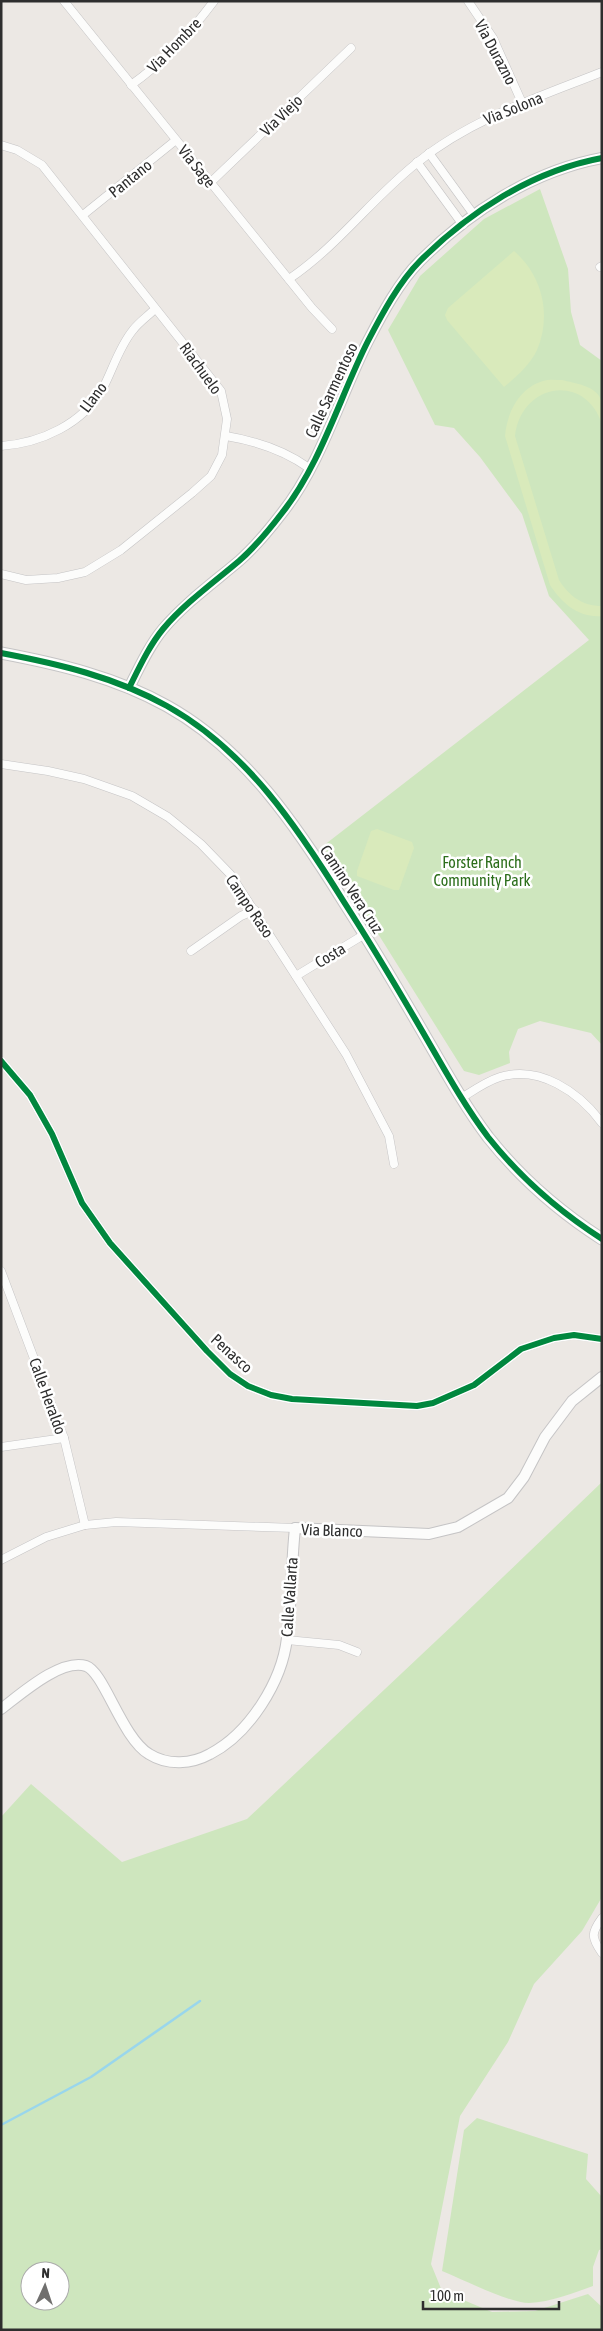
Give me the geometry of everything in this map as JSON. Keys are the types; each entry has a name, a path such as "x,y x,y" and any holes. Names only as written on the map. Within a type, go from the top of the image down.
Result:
{"main road":[{"name":"Camino Vera Cruz","path":"1,653 90,673 168,706 197,726 246,768 282,808 365,934 488,1137 531,1182 579,1224 602,1239"}],"street":[{"name":"Via Sage","path":"64,1 289,279 332,329"},
{"name":"Via Hombre","path":"131,85 186,38 214,1"},
{"name":"Via Durazno","path":"468,1 492,38 523,105"},
{"name":"Via Viejo","path":"210,182 351,48"},
{"name":"Via Solona","path":"289,279 346,233 417,162 429,153 474,124 602,72"},
{"name":"Pantano","path":"83,215 176,140"},
{"name":"Riachuelo","path":"1,145 17,150 42,165 221,391 227,418 222,455 211,476 121,550 85,572 58,578 26,580 1,574"},
{"path":"429,153 474,215"},
{"name":"Calle Sarmentoso","path":"129,688 142,660 163,629 197,595 241,559 289,504 310,468 369,340 395,294 419,262 462,224 515,189 557,171 602,158"},
{"path":"417,162 462,224"},
{"name":"Llano","path":"1,446 34,441 62,430 83,413 102,390 125,342 134,329 156,309"},
{"path":"226,436 254,440 297,459 310,468"},
{"name":"Campo Raso","path":"1,764 84,779 132,796 168,817 201,844 231,875 346,1054 389,1136 394,1164"},
{"path":"191,951 241,916 255,910"},
{"name":"Costa","path":"296,976 365,934"},
{"name":"Penasco","path":"1,1061 30,1095 52,1134 82,1203 110,1243 207,1351 230,1374 248,1386 271,1395 292,1399 417,1406 446,1399 474,1385 521,1349 554,1338 574,1335 602,1339"},
{"path":"463,1097 499,1077 519,1073 543,1078 574,1093 602,1123"},
{"name":"Calle Heraldo","path":"1,1271 64,1438 85,1525"},
{"name":"Via Blanco","path":"1,1560 46,1537 85,1525 116,1522 429,1534 458,1527 508,1498 524,1477 545,1437 572,1401 602,1377"},
{"path":"1,1447 64,1438"},
{"name":"Calle Vallarta","path":"1,1709 34,1684 73,1663 88,1667 100,1679 125,1729 149,1754 174,1763 198,1761 226,1746 250,1723 275,1680 287,1640 295,1528"},
{"path":"287,1640 339,1645 357,1652"},
{"path":"602,1918 593,1933 594,1941 602,1952"}],"green space":[{"name":"Forster Ranch Community Park","path":"540,189 568,269 571,312 580,345 602,361 602,1045 591,1033 540,1021 518,1029 509,1052 510,1063 479,1075 464,1071 323,846 589,640 549,596 522,514 480,457 454,428 435,425 388,330 420,276 484,219"},
{"path":"514,251 532,272 538,284 542,296 544,323 537,350 531,361 504,387 447,320 445,315 448,308"},
{"path":"562,380 590,388 599,395 602,405 602,424 594,407 582,396 569,391 554,391 541,395 529,404 520,418 515,436 559,580 567,591 577,599 595,606 602,606 602,616 585,615 578,612 565,603 550,585 505,436 508,419 512,410 527,389 543,381"},
{"path":"377,829 412,842 414,848 399,890 394,890 357,876 371,831"},
{"path":"602,1482 602,1897 582,1931 534,1984 508,2042 460,2116 431,2264 442,2291 492,2312 535,2311 588,2294 602,2307 602,2330 1,2330 1,1817 31,1784 122,1862 247,1819"},
{"path":"477,2118 588,2154 586,2179 602,2197 602,2249 599,2250 593,2267 593,2286 554,2299 529,2303 498,2295 442,2271 464,2130"}],"waterway":[{"path":"1,2125 91,2077 200,2001"}],"cycle path":[{"path":"129,688 140,665 163,629 190,602 251,550 296,494 319,452 368,341 391,299 412,269 459,226 503,196 551,173 576,164 602,158"},
{"path":"1,653 44,662 107,679 147,696 195,724 222,745 246,768 289,819 308,846 383,965 461,1098 488,1137 513,1166 541,1192 602,1239"},
{"path":"1,1061 30,1095 52,1134 82,1203 110,1243 207,1351 230,1374 248,1386 271,1395 292,1399 417,1406 433,1403 474,1385 521,1349 554,1338 574,1335 602,1339"}]}
